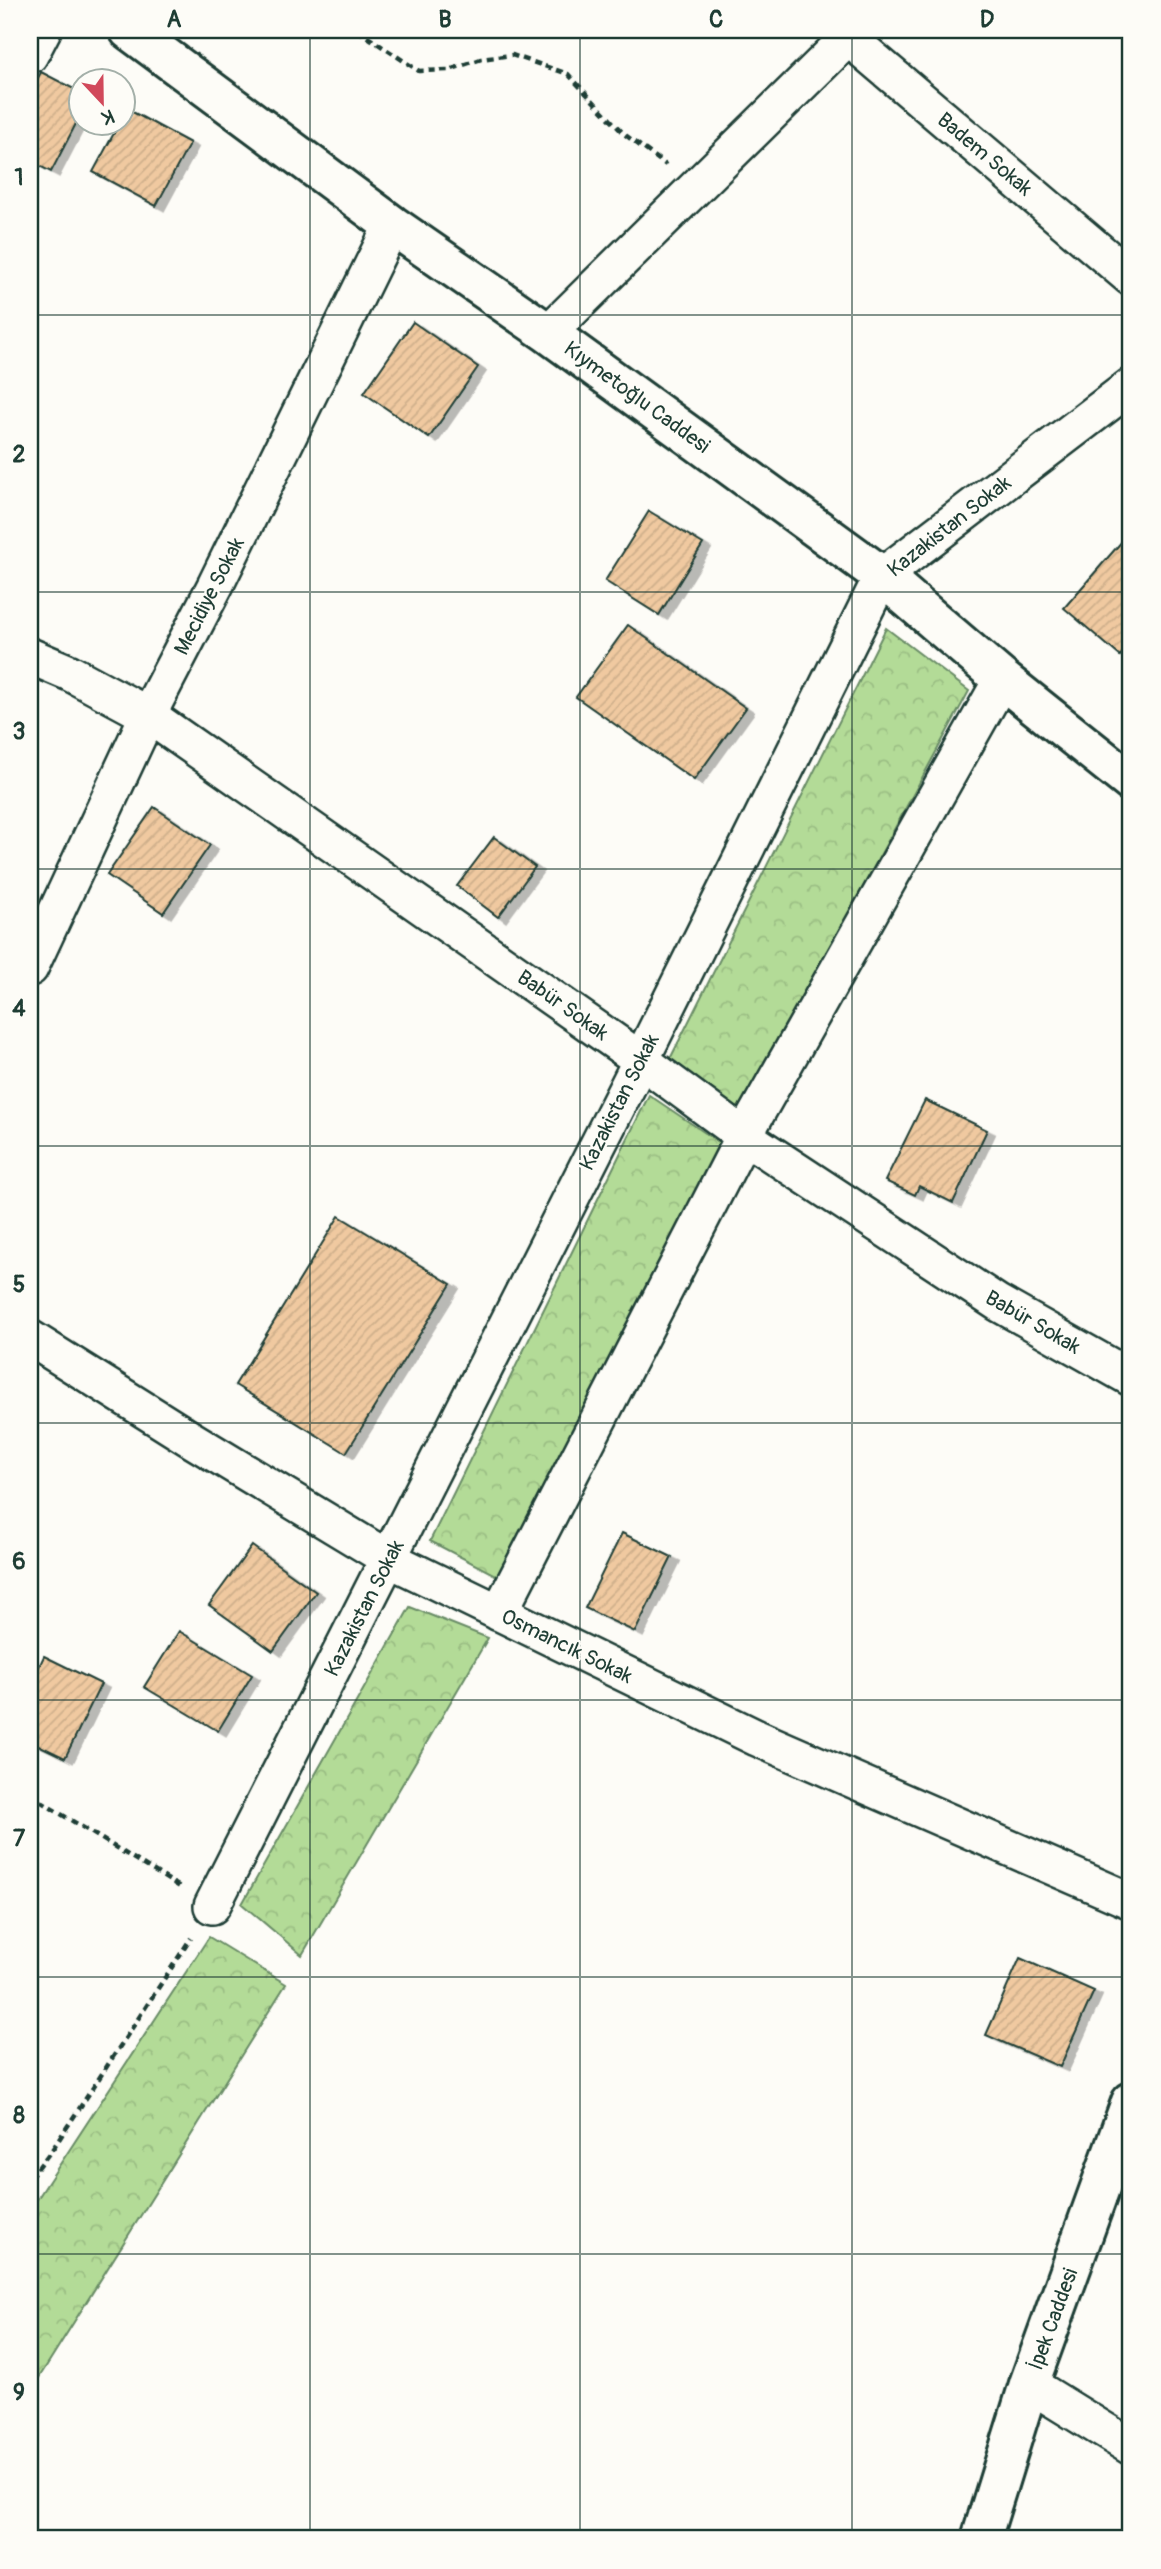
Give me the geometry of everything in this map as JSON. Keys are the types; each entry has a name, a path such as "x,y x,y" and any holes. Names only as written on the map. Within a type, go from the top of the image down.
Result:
{"street":[{"path":"30,55 43,30"},
{"name":"Kıymetoğlu Caddesi","path":"129,30 392,225 548,333 882,576 1002,679 1131,782"},
{"path":"548,333 697,187 848,32"},
{"name":"Badem Sokak","path":"848,32 1131,278"},
{"name":"Mecidiye Sokak","path":"30,968 148,715 215,586 392,225"},
{"name":"Kazakistan Sokak","path":"212,1906 641,1060 882,576 1131,386"},
{"name":"Babür Sokak","path":"30,656 71,673 148,715 641,1060 744,1136 998,1303 1131,1378"},
{"path":"499,1613 744,1136 1002,679"},
{"name":"Osmancık Sokak","path":"30,1338 188,1438 389,1559 757,1738 1131,1901"},
{"name":"İpek Caddesi","path":"981,2539 1029,2384 1131,2102"},
{"path":"1029,2384 1131,2447"}],"path":[{"path":"357,30 419,71 449,70 481,59 512,55 568,74 624,134 697,187"},
{"path":"30,1795 212,1906 54,2147 30,2178"}],"green space":[{"path":"886,628 969,691 742,1111 669,1061"},
{"path":"649,1095 726,1147 497,1576 430,1541"},
{"path":"410,1607 488,1638 302,1955 242,1904"},
{"path":"209,1937 286,1984 30,2392 30,2210"}],"building":[{"path":"41,72 66,85 66,136 70,136 51,172 30,161 30,93"},
{"path":"136,114 190,143 156,206 93,172 112,136 136,136"},
{"path":"413,322 478,367 429,438 364,393"},
{"path":"649,511 703,544 659,615 605,581"},
{"path":"1124,539 1131,545 1131,643 1120,656 1064,608"},
{"path":"628,625 746,708 694,780 576,697"},
{"path":"154,807 210,845 163,913 107,875"},
{"path":"494,837 535,867 498,917 457,886"},
{"path":"925,1100 987,1130 953,1203 919,1186 915,1195 885,1181"},
{"path":"339,1216 451,1284 346,1453 235,1385"},
{"path":"622,1533 672,1557 635,1632 585,1608"},
{"path":"252,1546 316,1592 273,1651 209,1605"},
{"path":"179,1631 252,1675 218,1731 144,1687"},
{"path":"44,1656 101,1684 65,1758 30,1741 30,1686"},
{"path":"1020,1958 1094,1991 1060,2067 986,2035"}]}
